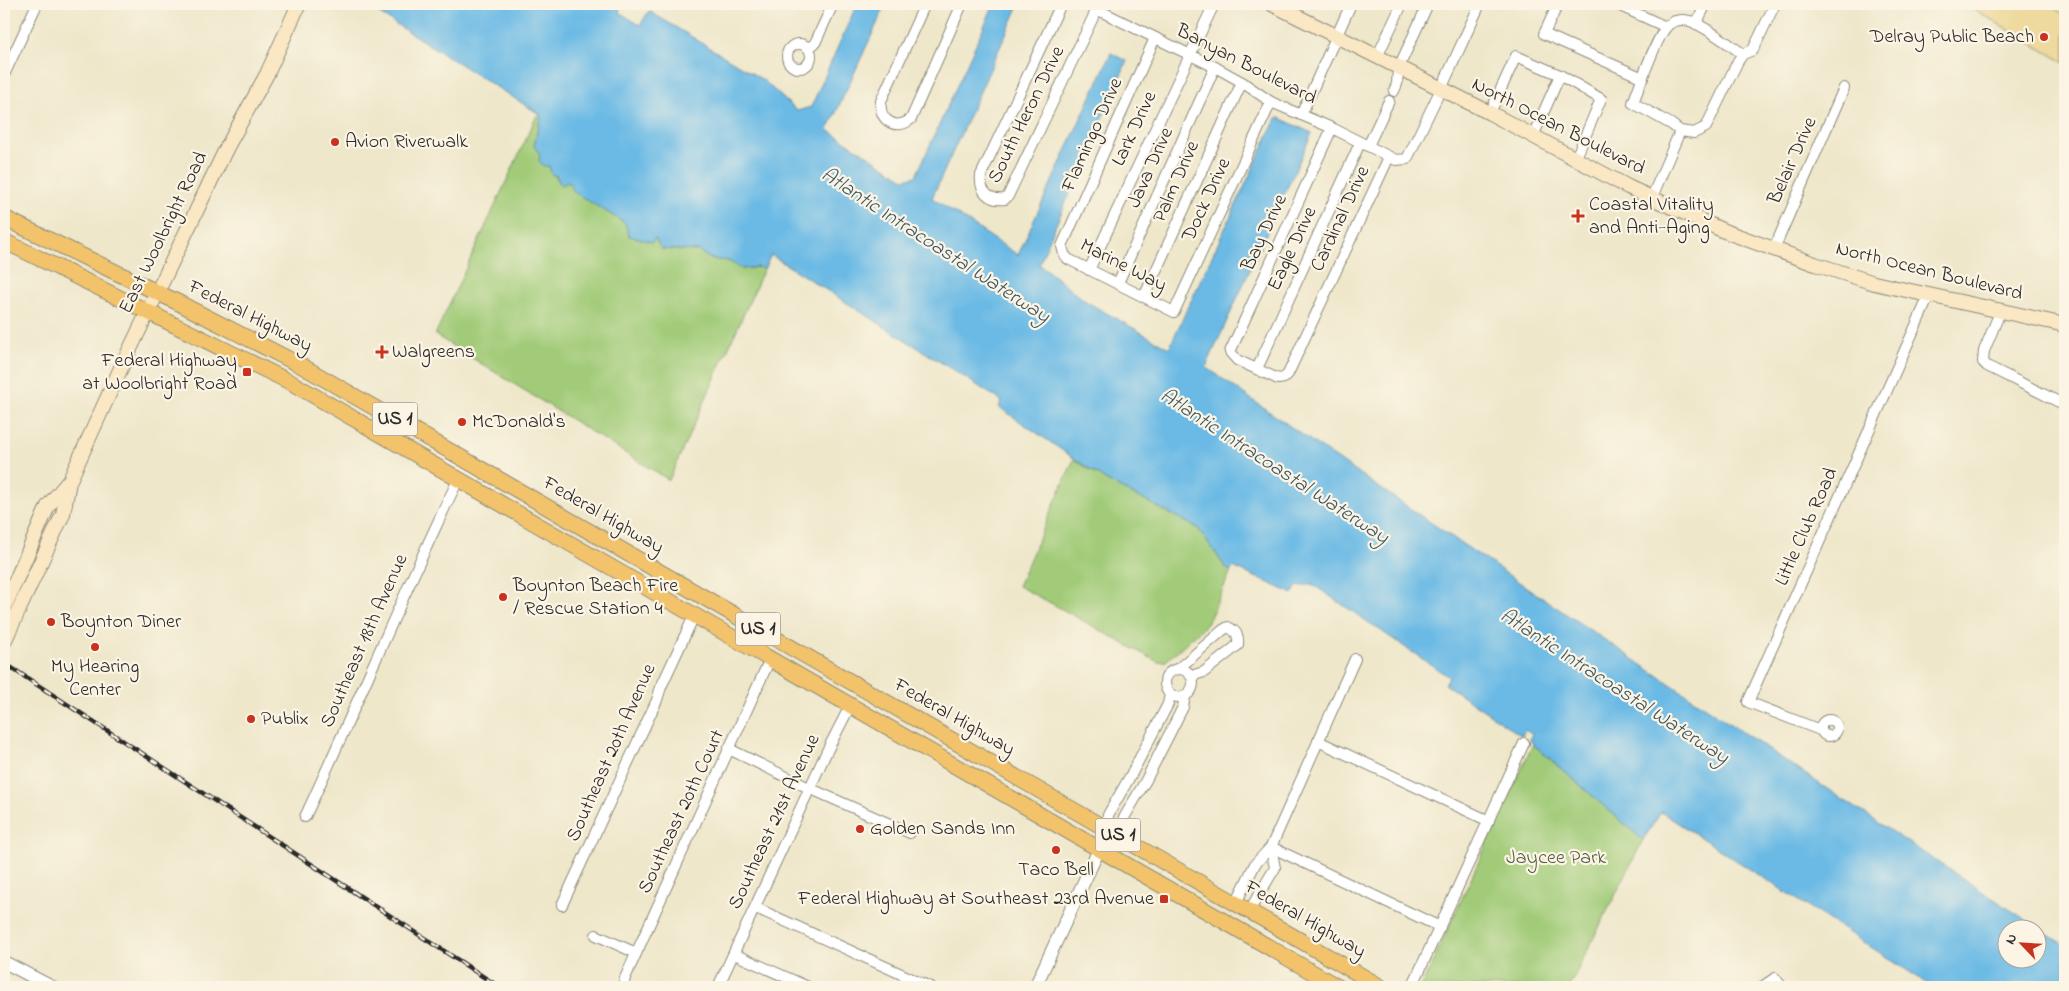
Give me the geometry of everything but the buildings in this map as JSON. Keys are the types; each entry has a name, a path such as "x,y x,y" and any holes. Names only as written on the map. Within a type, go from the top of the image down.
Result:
{"main road":[{"name":"East Woolbright Road","path":"4,642 63,514 69,482 226,149 266,74 299,4"},
{"name":"North Ocean Boulevard","path":"1272,4 1377,57 1439,94 1490,113 1575,160 1724,231 1853,276 1929,296 2065,325"},
{"name":"Federal Highway","path":"4,218 285,357 1381,987"},
{"name":"Federal Highway","path":"4,241 292,383 1212,916 1338,987"},
{"path":"445,472 470,462"},
{"path":"458,480 488,473"},
{"name":"East Woolbright Road","path":"4,608 48,506 69,482"},
{"path":"834,696 854,684"},
{"path":"850,706 854,703 870,700 927,732 950,738"},
{"path":"1212,916 1240,916 1243,907"}],"street":[{"path":"4,75 37,4"},
{"path":"809,48 815,44 833,4"},
{"path":"925,4 881,101 880,108 885,120 899,125 906,123 914,113 962,4"},
{"name":"South Heron Drive","path":"1061,4 981,175 982,188 990,198 998,200 1005,199 1008,196 1097,9"},
{"name":"Banyan Boulevard","path":"1086,4 1216,67 1271,102 1332,128 1389,157"},
{"name":"Lark Drive","path":"1089,270 1214,4"},
{"path":"1301,115 1351,4"},
{"path":"1377,57 1402,4"},
{"name":"Eagle Drive","path":"1257,369 1364,145 1397,84 1398,69 1428,4"},
{"path":"1439,94 1480,4"},
{"path":"1558,4 1544,34 1643,78"},
{"path":"1616,4 1666,27"},
{"path":"1696,24 1706,4"},
{"path":"1743,54 1696,24 1680,20 1672,22 1666,27 1633,103 1680,131 1694,133 1706,127 1743,54 1753,50 1775,4"},
{"name":"Flamingo Drive","path":"1062,246 1155,38"},
{"path":"1490,113 1516,56 1560,75 1601,99 1575,160"},
{"name":"Java Drive","path":"1118,283 1216,67"},
{"path":"1533,136 1560,75"},
{"name":"Palm Drive","path":"1144,297 1242,82"},
{"name":"Belair Drive","path":"1774,249 1844,88"},
{"name":"Cardinal Drive","path":"1257,369 1278,379 1284,378 1288,374 1389,157 1396,160 1407,159 1439,94"},
{"name":"Dock Drive","path":"1174,312 1271,102"},
{"name":"Bay Drive","path":"1257,369 1238,360 1230,352 1332,128"},
{"path":"1652,197 1680,131"},
{"name":"Marine Way","path":"1062,246 1064,254 1068,259 1174,312"},
{"name":"Little Club Road","path":"1820,730 1748,702 1929,296"},
{"path":"2000,312 1984,351 1983,362 1987,366 2065,405"},
{"name":"Southeast 18th Avenue","path":"305,817 354,711 382,642 458,480"},
{"name":"Southeast 20th Avenue","path":"562,905 694,616"},
{"path":"1185,696 1177,697 1170,694 1165,687 1165,679 1170,672 1178,669 1223,630 1228,627 1234,630 1239,637 1238,644 1204,672 1192,676"},
{"name":"Southeast 20th Court","path":"624,983 770,659"},
{"path":"1243,907 1255,864 1271,847 1355,659"},
{"path":"1108,830 1121,823 1183,707 1185,696 1192,689 1192,676 1186,670 1178,669"},
{"path":"1036,987 1108,830 1108,815 1168,704 1170,694"},
{"name":"Southeast 21st Avenue","path":"718,987 756,908 809,788 850,706"},
{"path":"1318,742 1489,821"},
{"path":"1412,987 1524,743"},
{"path":"729,749 809,788 910,833"},
{"path":"1243,907 1275,868 1271,847"},
{"path":"1271,847 1440,927"},
{"path":"756,908 930,987"},
{"path":"596,935 636,953"},
{"path":"734,954 808,987"},
{"path":"4,962 52,987"},
{"path":"1762,987 1775,978 1782,987"}],"green space":[{"path":"538,113 541,115 534,146 561,184 569,182 625,223 655,238 662,249 698,251 711,259 729,261 742,269 758,267 764,269 669,480 435,335"},
{"path":"1074,459 1107,481 1198,528 1226,568 1231,571 1207,624 1166,661 1158,662 1018,586"},
{"name":"Jaycee Park","path":"1533,744 1643,840 1569,987 1421,987"}],"sand":[{"name":"Delray Public Beach","path":"1965,4 2048,4 2065,15 2065,63"}],"water":[{"name":"Atlantic Intracoastal Waterway","path":"364,4 622,4 619,12 640,25 649,11 763,80 797,111 811,107 857,4 886,4 828,130 904,179 916,176 994,4 1019,5 932,198 1018,255 1111,53 1127,61 1039,264 1087,302 1169,348 1277,117 1312,133 1206,367 1584,626 2024,918 1996,918 1996,968 2046,968 2046,933 2065,945 2065,987 1933,987 1661,812 1643,840 1533,744 1530,738 1532,734 1525,730 1522,736 1445,684 1449,677 1312,584 1296,587 1293,594 1233,567 1231,571 1226,568 1198,528 1107,481 999,407 1002,401 771,255 764,269 758,267 742,269 729,261 711,259 698,251 661,249 655,238 652,242 629,236 625,223 574,192 569,182 561,185 556,175 552,175 549,166 543,166 539,160 540,154 534,146 541,115"}],"railway":[{"path":"4,663 499,987"}],"place":[{"name":"Delray Public Beach","path":"2044,37"},
{"name":"Avion Riverwalk","path":"335,142"},
{"name":"Coastal Vitality and Anti-Aging","path":"1578,216"},
{"name":"Walgreens","path":"382,352"},
{"name":"Federal Highway at Woolbright Road","path":"247,372"},
{"name":"McDonald's","path":"462,422"},
{"name":"Boynton Beach Fire / Rescue Station 4","path":"503,597"},
{"name":"Boynton Diner","path":"51,622"},
{"name":"My Hearing Center","path":"95,647"},
{"name":"Publix","path":"251,719"},
{"name":"Golden Sands Inn","path":"860,829"},
{"name":"Taco Bell","path":"1056,850"},
{"name":"Federal Highway at Southeast 23rd Avenue","path":"1164,899"}]}
